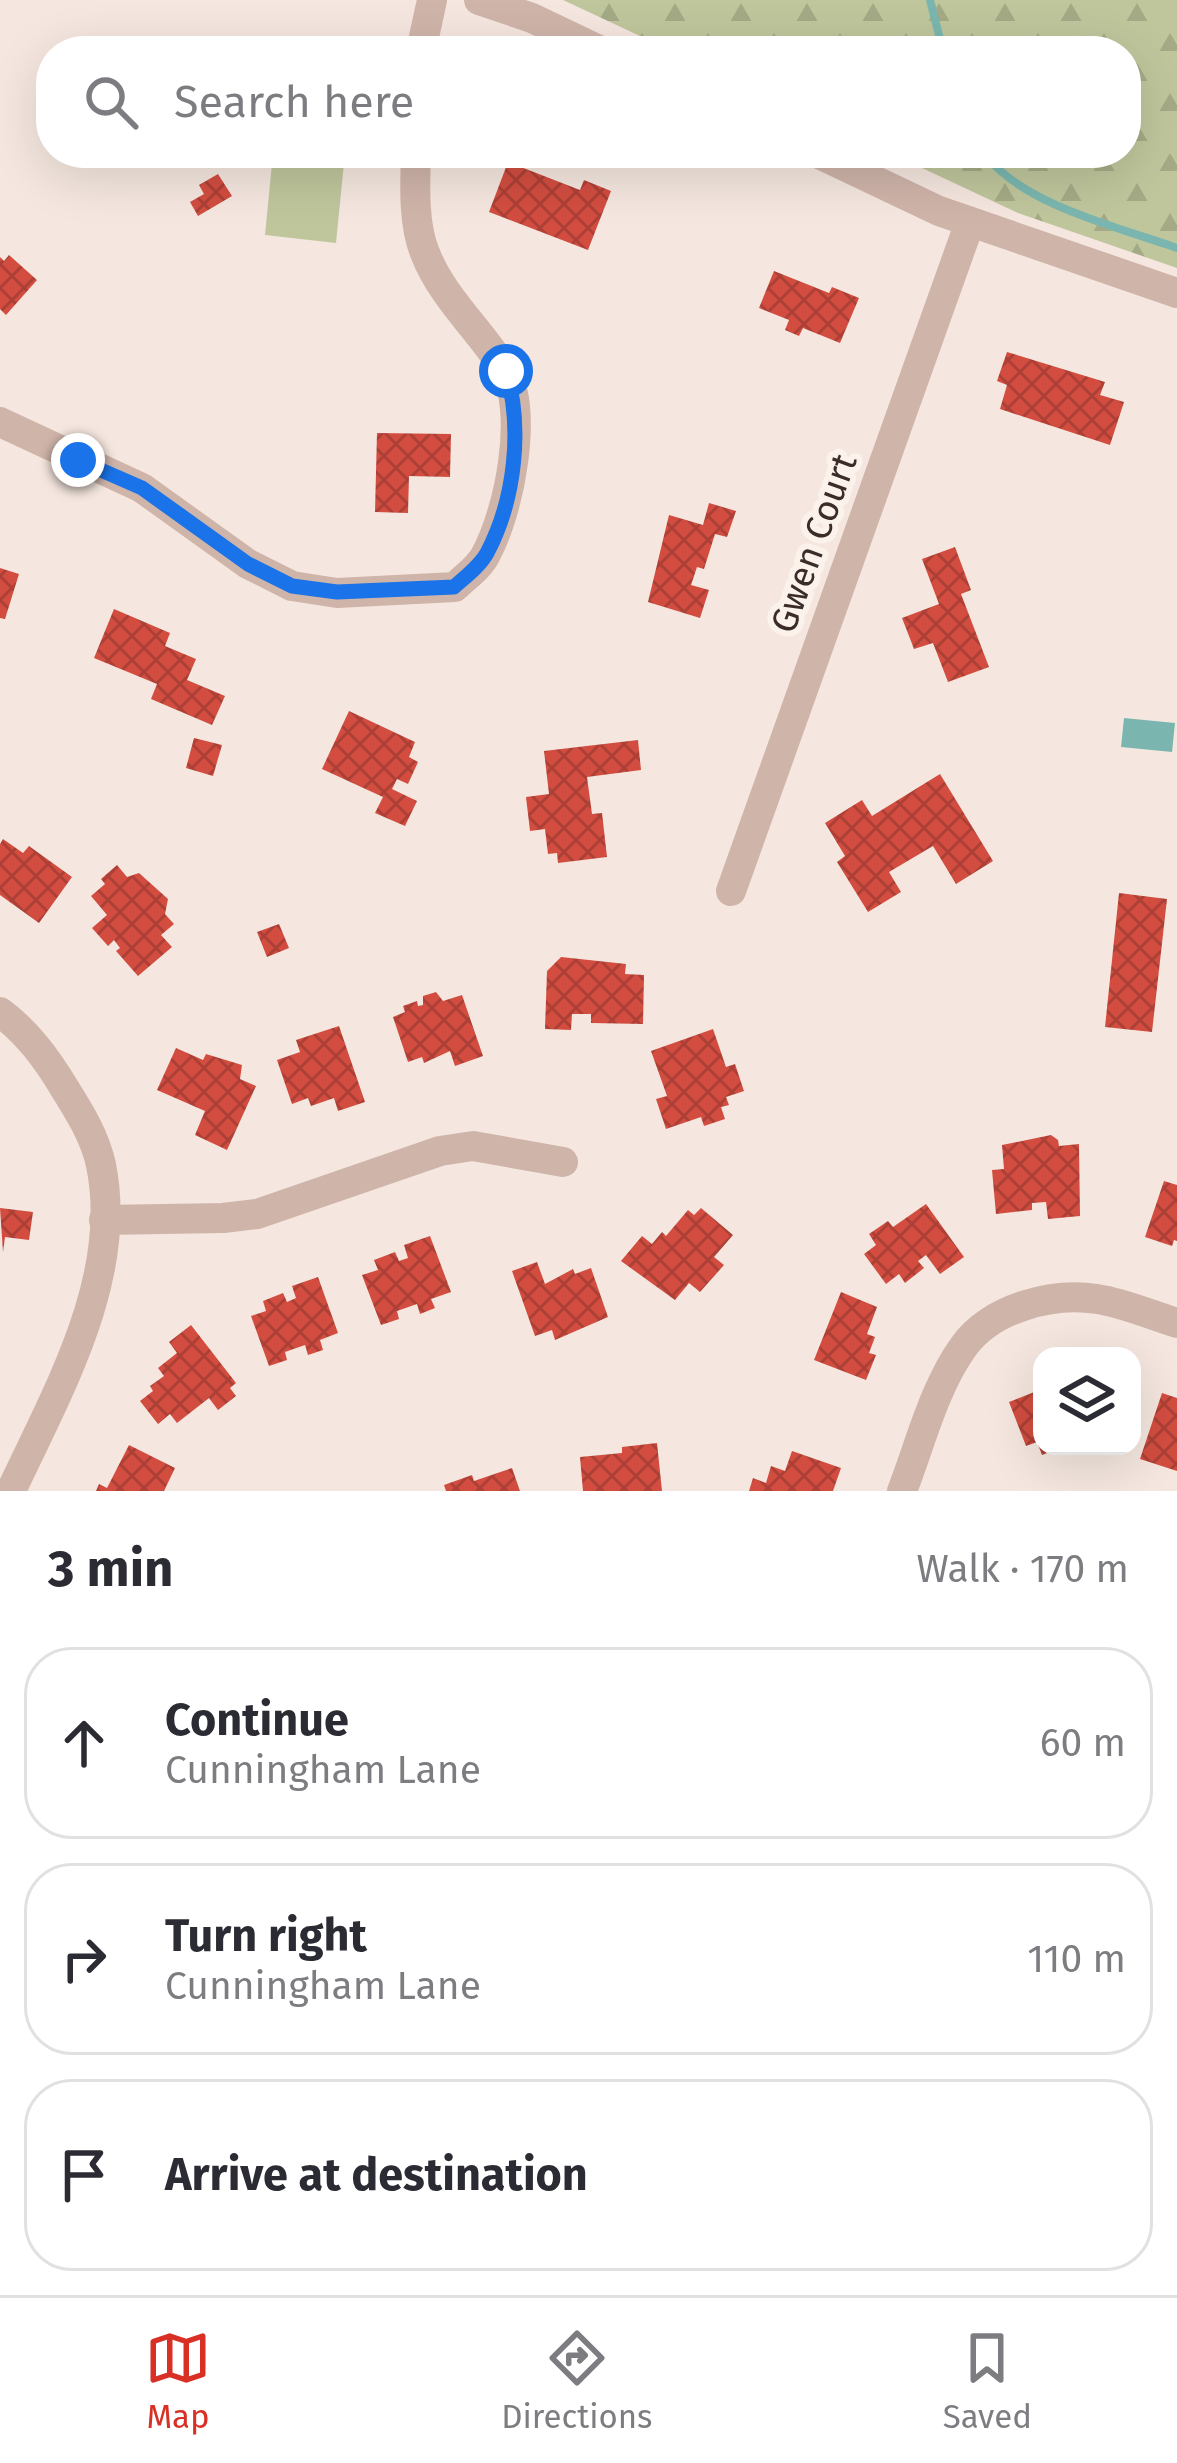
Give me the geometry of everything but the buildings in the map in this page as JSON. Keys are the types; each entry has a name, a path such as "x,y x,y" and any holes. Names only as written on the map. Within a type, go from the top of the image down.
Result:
{"street":[{"path":"425,36 432,0"},
{"path":"478,0 570,36"},
{"path":"0,422 142,488 248,564 292,586 337,592 454,587 485,558 508,498 515,429 512,391 506,371 447,292 424,252 416,168"},
{"path":"851,168 970,221 1177,293"},
{"name":"Gwen Court","path":"730,891 970,221"},
{"path":"0,1012 44,1054 86,1123 101,1165 104,1220 101,1262 76,1348 11,1491"},
{"path":"104,1220 257,1214 440,1151 473,1146 563,1162"},
{"path":"902,1491 964,1345 1000,1317 1026,1304 1066,1297 1099,1299 1177,1323"}],"green space":[{"path":"563,0 1177,0 1177,268 1018,213 922,168 1141,168 1141,36 640,36"},
{"path":"272,168 344,168 336,243 265,235"}],"water":[{"path":"1124,718 1175,723 1172,752 1121,747"}],"waterway":[{"path":"930,0 939,36"},
{"path":"998,168 1046,200 1177,248"}],"route":[{"path":"78,460 142,488 248,564 292,586 337,592 454,587 485,558 508,498 515,429 506,371"}]}
